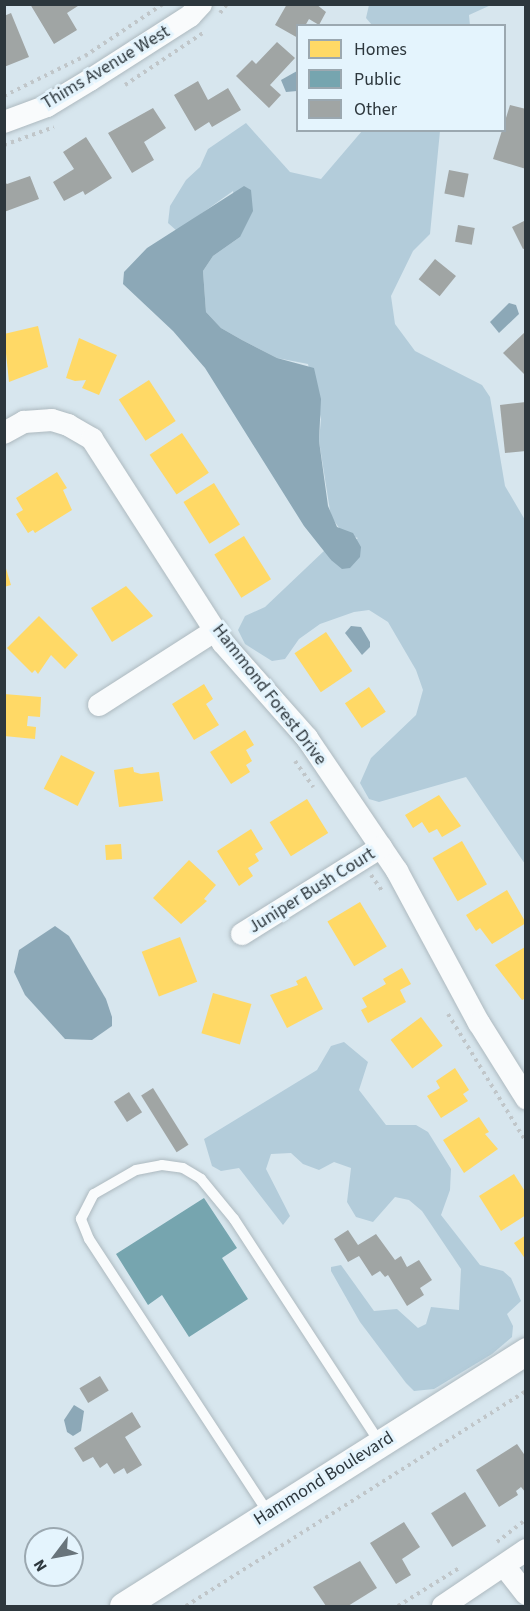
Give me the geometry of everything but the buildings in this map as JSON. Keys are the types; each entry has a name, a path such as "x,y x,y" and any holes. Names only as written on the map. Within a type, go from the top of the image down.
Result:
{"street":[{"name":"Thims Avenue West","path":"4,122 47,106 190,16 201,4"},
{"name":"Hammond Forest Drive","path":"4,433 24,422 52,420 68,424 92,439 216,630 307,738 381,847 525,1098"},
{"path":"99,705 216,630"},
{"name":"Juniper Bush Court","path":"242,934 381,847"},
{"name":"Hammond Boulevard","path":"123,1606 525,1351"},
{"path":"443,1606 505,1568 525,1550"},
{"path":"505,1568 525,1594"}],"lane":[{"path":"269,1514 89,1239 81,1219 94,1194 136,1170 162,1165 183,1168 201,1179 234,1219 380,1444"}],"path":[{"path":"4,96 85,56 164,4"},
{"path":"292,754 320,795"},
{"path":"360,860 384,894"},
{"path":"444,1005 525,1142"},
{"path":"186,1606 525,1391"},
{"path":"491,1547 525,1519"},
{"path":"398,1606 472,1560"}],"shaded area":[{"path":"369,4 491,5 469,15 470,24 371,24 366,18"},
{"path":"296,72 296,91 286,92 281,80"},
{"path":"246,123 290,172 321,179 361,132 440,132 430,234 413,251 391,296 395,324 415,351 482,385 490,397 505,486 525,520 525,864 466,777 379,802 369,799 360,783 371,758 416,715 423,690 416,670 388,622 369,610 354,612 320,624 299,639 285,659 272,661 245,644 238,630 245,616 265,607 325,550 331,560 358,538 343,533 331,517 319,441 321,419 308,364 277,358 221,328 206,312 203,271 213,256 240,237 233,191 177,231 168,223 170,206 186,180 200,167 208,149"},
{"path":"244,186 251,190 253,211 240,237 213,256 203,271 206,312 221,328 242,340 277,358 314,368 321,399 319,441 328,506 337,527 353,533 361,547 360,557 350,568 342,569 331,560 304,526 205,368 173,331 123,284 124,272 147,248"},
{"path":"509,303 516,305 519,314 499,333 490,322"},
{"path":"351,626 361,627 370,642 370,647 362,655 345,633"},
{"path":"55,926 69,936 106,999 112,1017 112,1026 92,1040 65,1039 25,995 14,972 19,950"},
{"path":"344,1042 368,1062 359,1090 386,1125 416,1125 428,1132 451,1169 450,1190 441,1215 480,1265 503,1271 511,1278 521,1301 507,1314 513,1326 512,1337 492,1354 434,1389 414,1391 406,1383 360,1322 331,1271 331,1267 341,1265 374,1311 397,1309 418,1328 426,1324 431,1307 459,1310 461,1269 422,1211 409,1200 395,1197 373,1222 356,1217 347,1202 351,1168 334,1162 319,1170 303,1164 291,1153 271,1154 266,1169 290,1216 283,1225 239,1168 221,1171 212,1166 204,1139 317,1070 331,1046"},
{"path":"74,1405 84,1411 81,1431 73,1436 67,1432 64,1420"}]}
